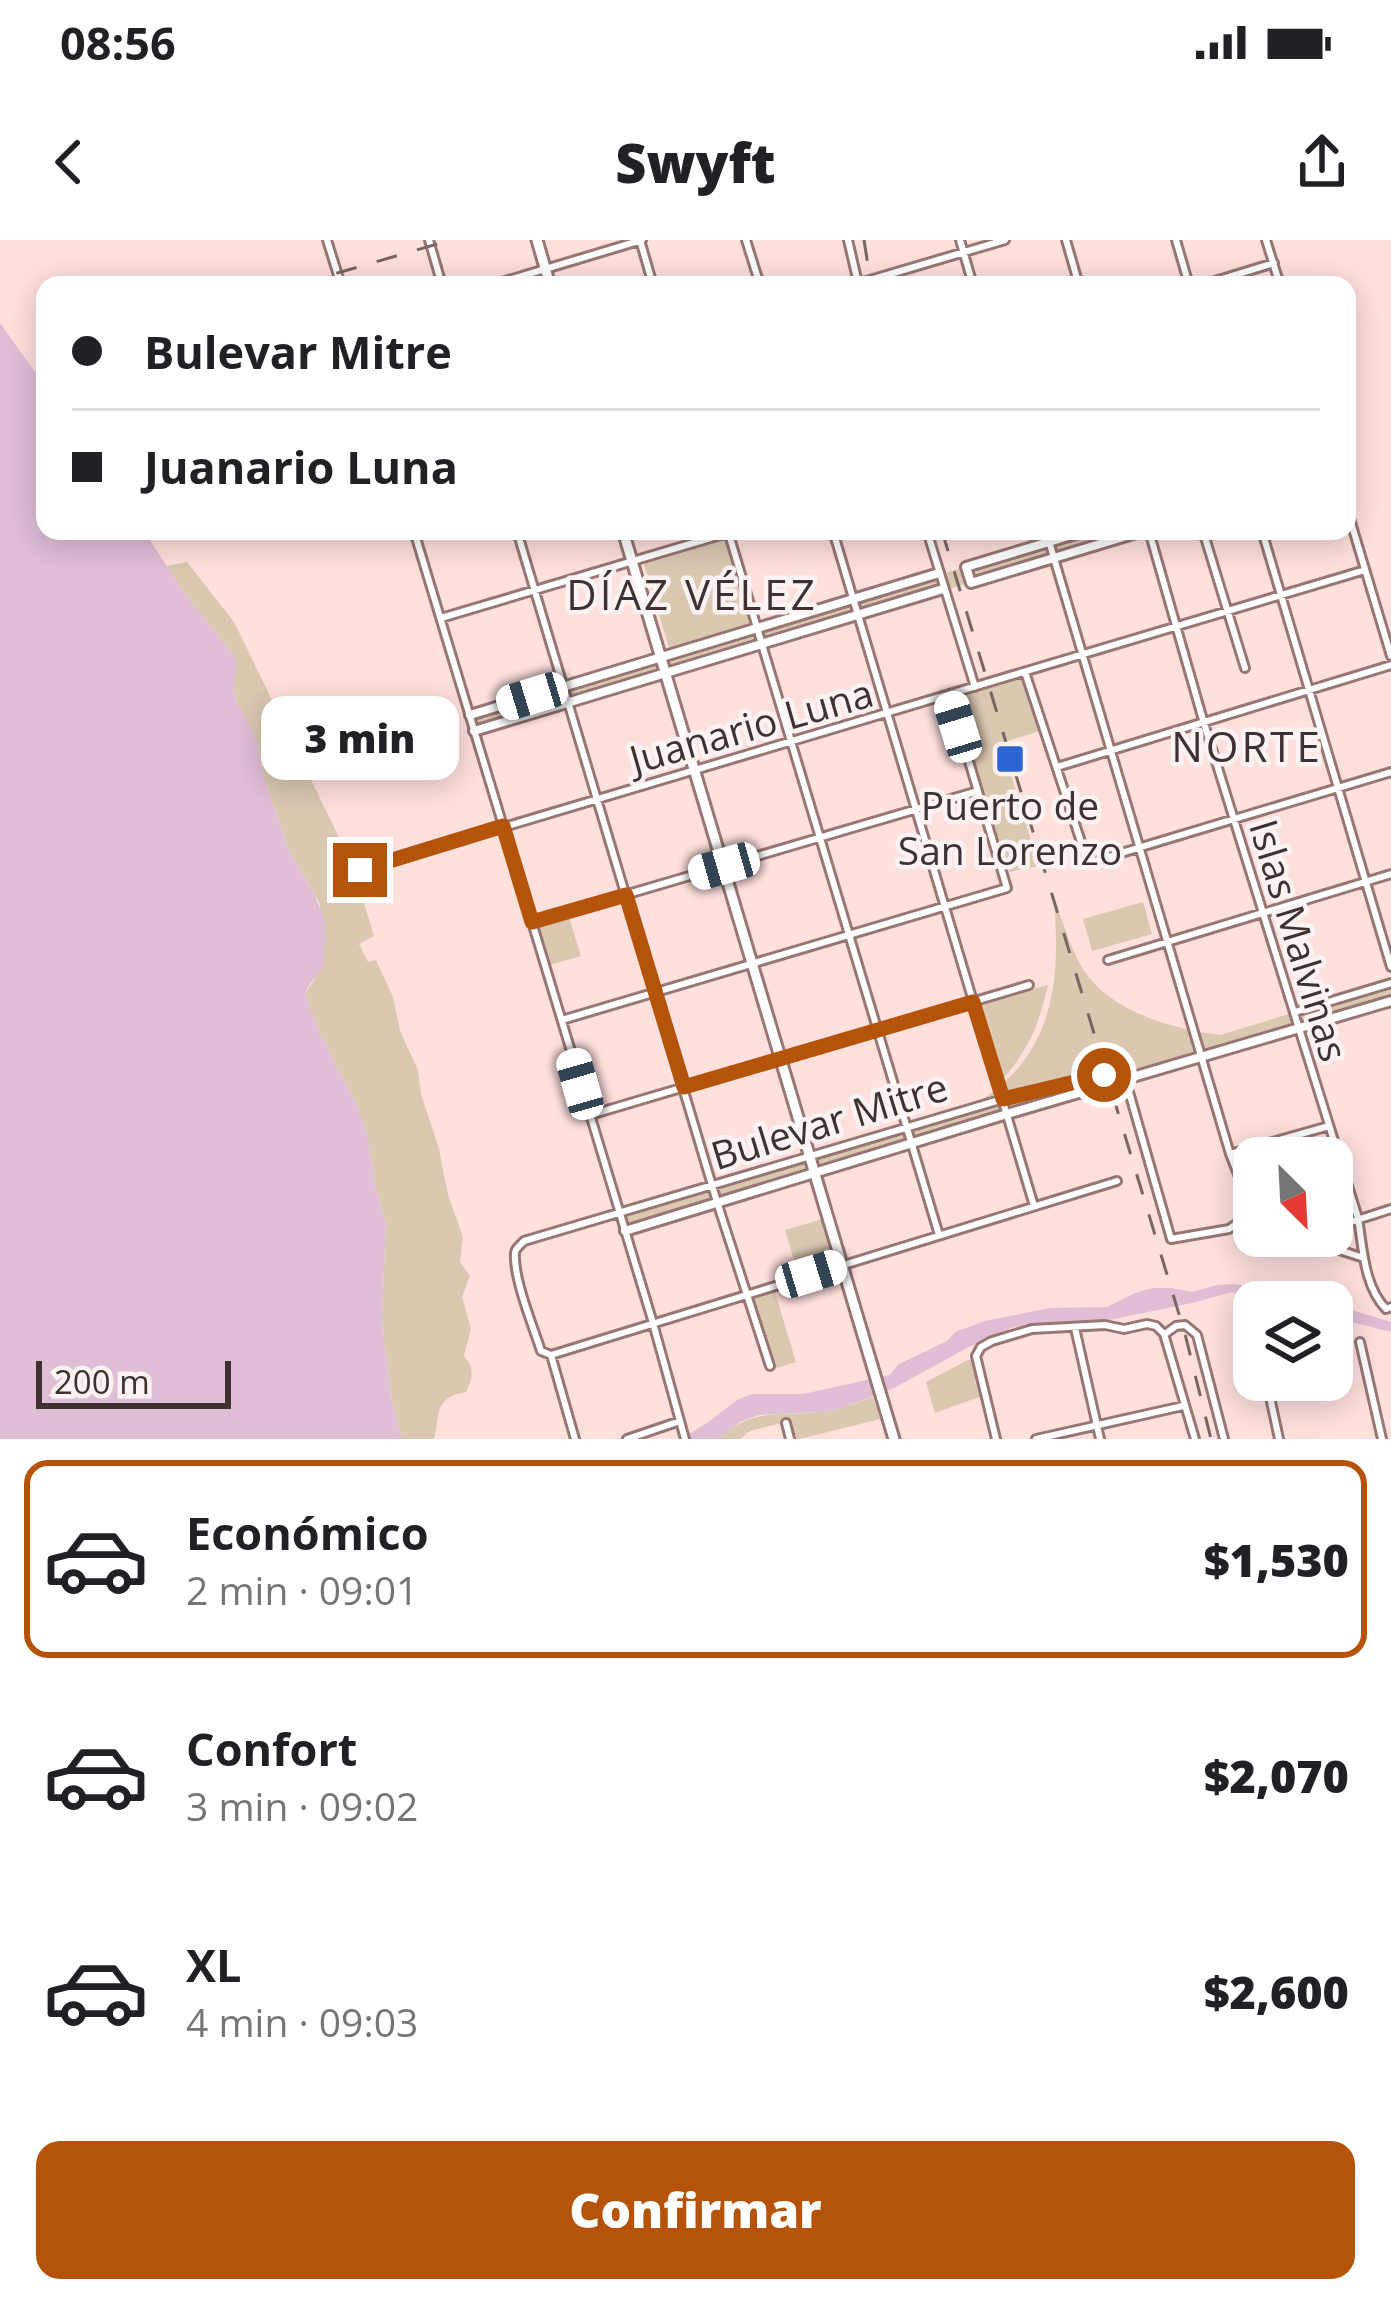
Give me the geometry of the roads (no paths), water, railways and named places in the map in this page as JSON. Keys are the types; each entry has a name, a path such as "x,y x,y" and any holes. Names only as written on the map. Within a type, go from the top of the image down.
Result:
{"main road":[{"path":"537,240 547,276"},
{"path":"626,540 894,1439"}],"street":[{"path":"327,240 337,276"},
{"path":"429,240 439,276"},
{"path":"522,276 640,240 650,276"},
{"path":"746,240 757,276"},
{"path":"848,240 855,276"},
{"path":"960,240 971,276"},
{"path":"884,276 1005,240"},
{"path":"1066,240 1076,276"},
{"path":"1176,240 1186,276"},
{"path":"1267,240 1278,276"},
{"path":"1231,276 1274,263"},
{"path":"417,540 684,1437"},
{"path":"520,540 770,1366"},
{"path":"441,619 703,540"},
{"path":"732,540 939,1235"},
{"path":"835,540 1034,1207"},
{"path":"930,540 974,687"},
{"path":"1056,540 966,567 971,583 1115,540"},
{"name":"Islas Malvinas","path":"1149,540 1358,1218 1375,1297 1386,1309 1391,1307"},
{"path":"1206,540 1245,668"},
{"path":"1264,540 1391,967"},
{"path":"1058,767 1391,661 1356,540"},
{"path":"1049,542 1233,1162"},
{"name":"Juanario Luna","path":"360,870 1365,570"},
{"path":"470,715 939,573"},
{"path":"474,731 944,590"},
{"path":"1025,671 1088,863 1391,772"},
{"path":"562,1020 1007,887 949,694"},
{"path":"532,922 978,791"},
{"path":"1108,960 1391,874"},
{"path":"1295,1012 1391,982"},
{"path":"590,1115 1029,985"},
{"name":"Bulevar Mitre","path":"625,1231 1391,1001"},
{"name":"Bulevar Mitre","path":"551,1355 541,1351 515,1259 524,1241 1003,1099 1104,1075 1125,1078"},
{"path":"1125,1078 1171,1239 1233,1226"},
{"path":"1230,1154 1329,1126"},
{"path":"575,1439 551,1355 1117,1181"},
{"path":"1353,1220 1391,1209"},
{"path":"1353,1254 1364,1258"},
{"path":"996,1439 976,1357 981,1347 1032,1329 1106,1325 1124,1329 1147,1324 1164,1334 1195,1439"},
{"path":"1164,1334 1185,1325 1197,1335 1224,1439"},
{"path":"1075,1328 1100,1439"},
{"path":"1360,1342 1382,1439"},
{"path":"1271,1401 1279,1439"},
{"path":"1036,1439 1183,1406"},
{"path":"627,1439 680,1421"},
{"path":"786,1423 790,1439"}],"railway":[{"path":"327,276 451,240"},
{"path":"864,240 870,276"},
{"path":"945,540 1185,1334 1211,1439"}],"place":[{"name":"Puerto de San Lorenzo","path":"1010,759"}],"district":[{"name":"DÍAZ VÉLEZ","path":"692,593"},
{"name":"NORTE","path":"1247,745"}]}
